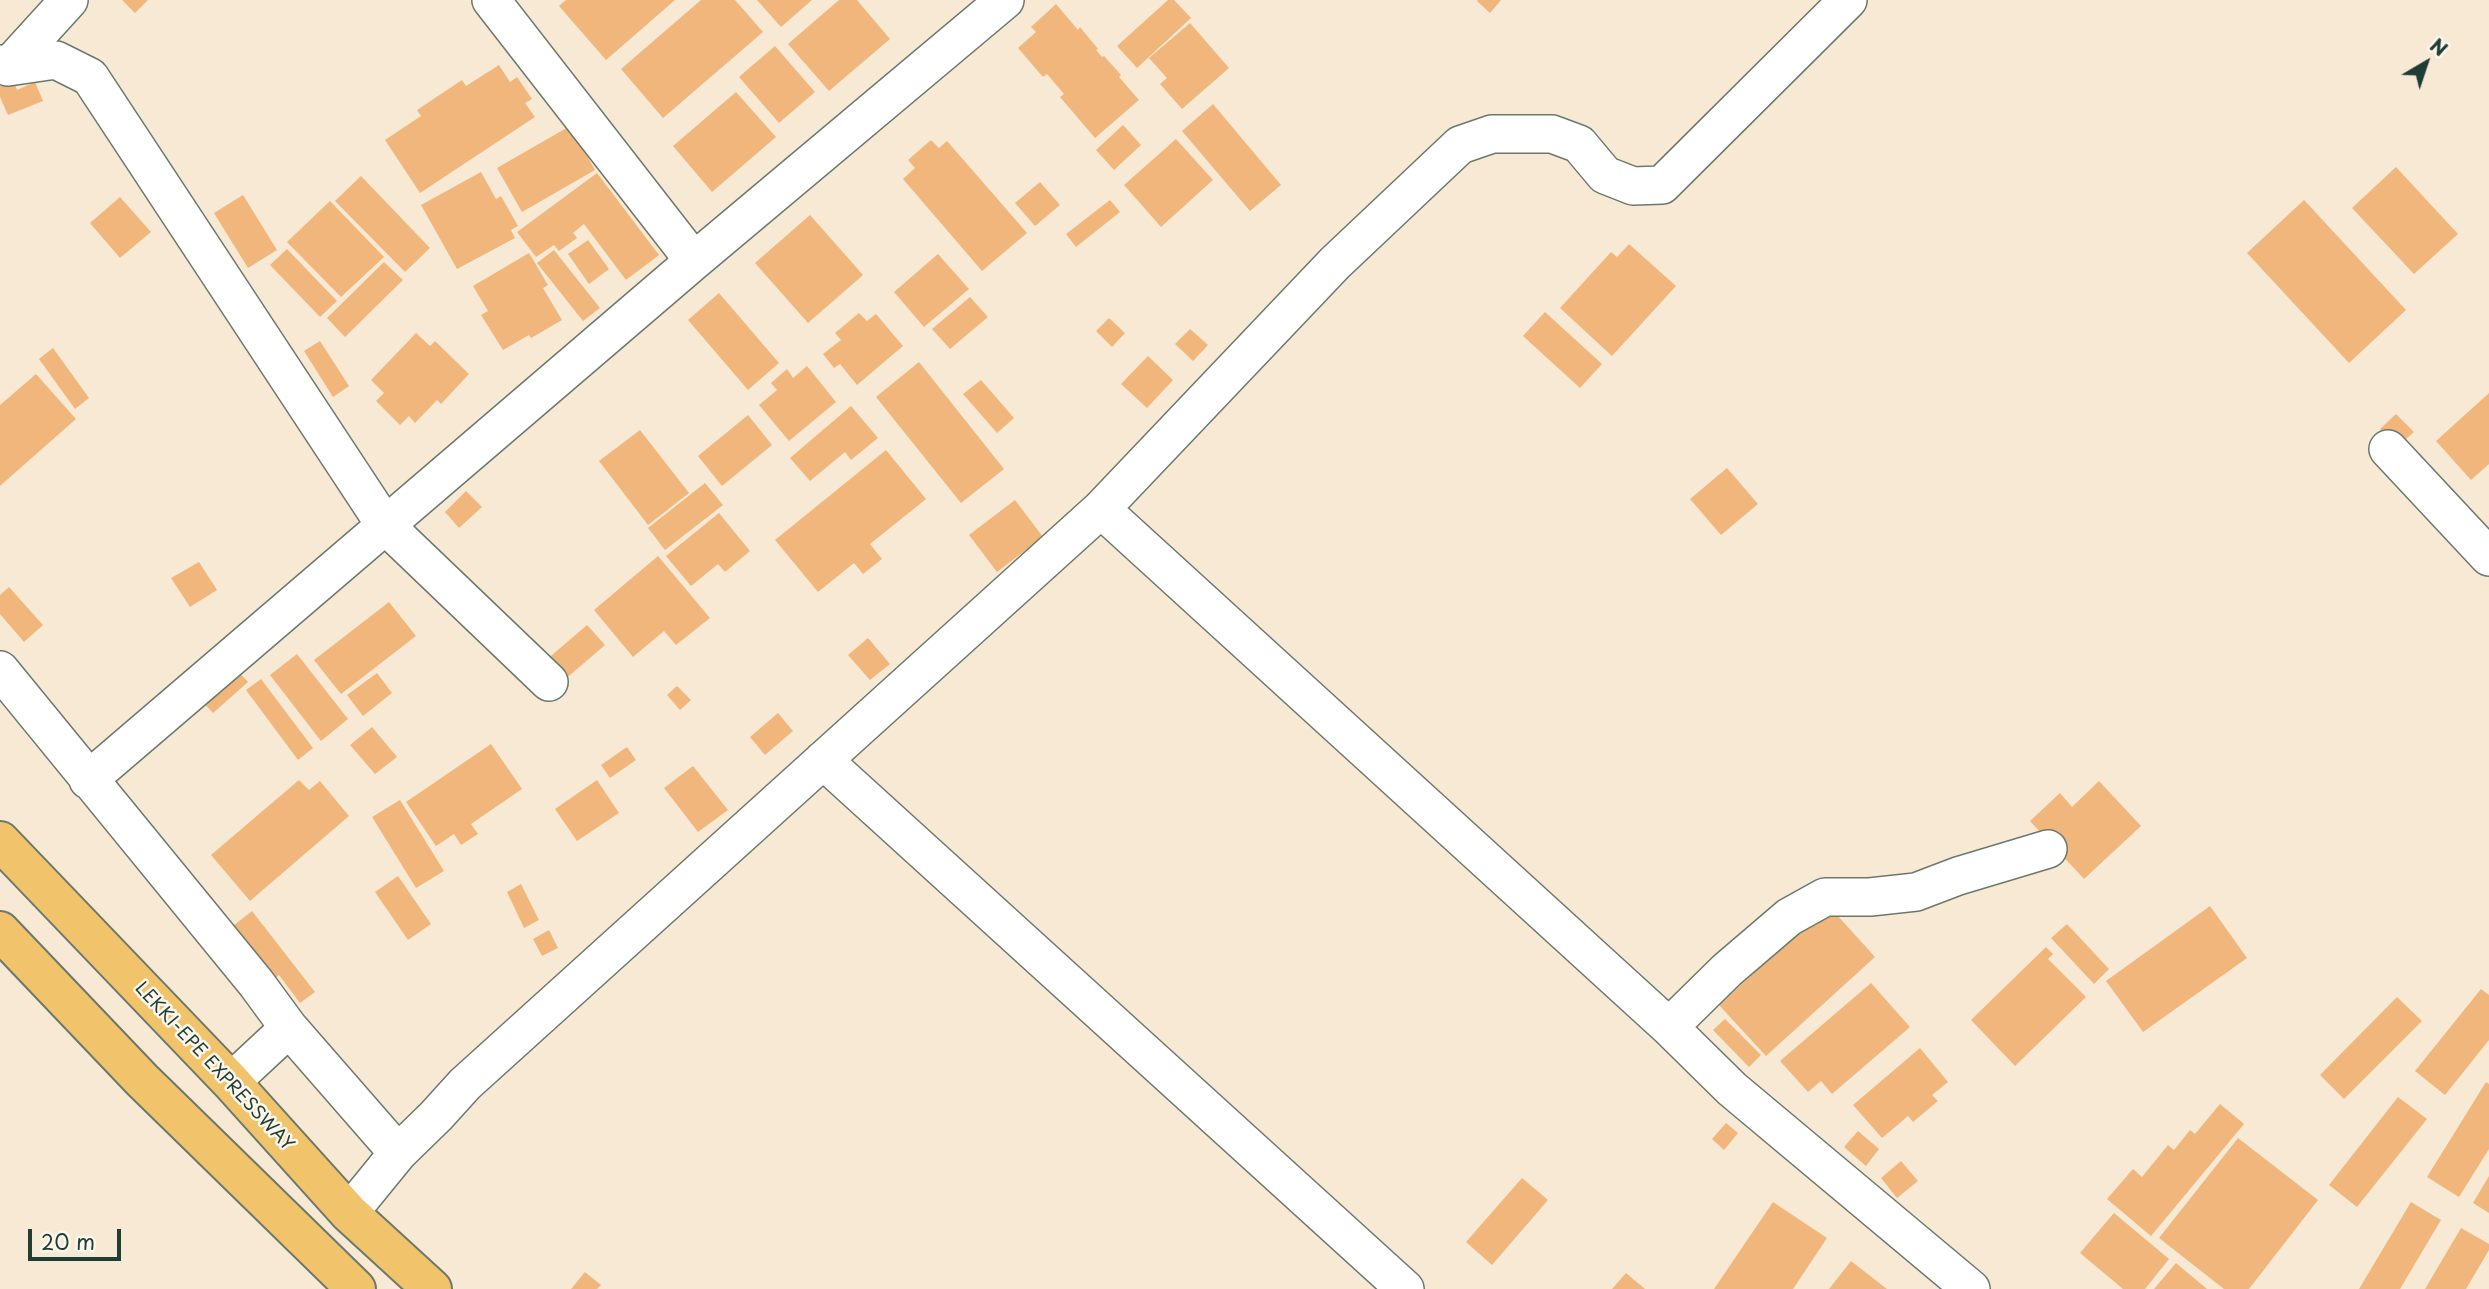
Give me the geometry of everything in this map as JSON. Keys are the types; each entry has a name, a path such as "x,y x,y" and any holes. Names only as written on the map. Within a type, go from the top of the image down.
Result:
{"highway":[{"name":"LEKKI-EPE EXPRESSWAY","path":"0,841 231,1082 349,1213 432,1289"},
{"path":"0,931 142,1080 356,1289"}],"street":[{"path":"4,65 69,0"},
{"path":"491,0 694,261"},
{"path":"349,1213 398,1153 466,1084 1101,509 1335,263 1460,145 1492,134 1552,134 1580,144 1605,175 1633,187 1662,184 1847,0"},
{"path":"88,780 989,5"},
{"path":"4,65 57,60 90,77 385,525 549,682"},
{"path":"2388,449 2489,557"},
{"path":"1101,509 1669,1027 1732,1089 1971,1289"},
{"path":"0,670 256,983 289,1028 398,1153"},
{"path":"823,760 1405,1289"},
{"path":"1669,1027 1727,970 1790,917 1825,897 1870,897 1916,892 1958,876 2048,849"},
{"path":"231,1082 289,1028"}],"building":[{"path":"122,0 148,0 135,13"},
{"path":"566,0 675,0 606,60 559,6"},
{"path":"701,0 735,0 763,32 663,118 621,69"},
{"path":"757,0 812,0 781,27"},
{"path":"839,0 857,0 890,39 829,91 788,44"},
{"path":"1168,0 1174,0 1191,18 1137,68 1117,46"},
{"path":"1478,0 1501,0 1490,13"},
{"path":"1056,4 1078,30 1080,27 1139,100 1095,138 1060,97 1064,94 1047,74 1043,77 1018,48 1036,32 1031,27"},
{"path":"1190,23 1229,68 1182,109 1160,84 1167,78 1149,58"},
{"path":"775,46 815,92 779,123 739,77"},
{"path":"499,65 510,82 517,77 532,99 525,103 535,117 420,193 385,140 421,116 417,110 462,80 466,86"},
{"path":"14,81 17,90 35,82 43,101 8,115 0,97 0,86"},
{"path":"736,92 776,137 712,192 673,146"},
{"path":"1213,104 1281,185 1250,211 1182,131"},
{"path":"1123,125 1141,145 1114,170 1096,150"},
{"path":"570,126 595,170 522,212 497,168"},
{"path":"1176,139 1213,180 1161,227 1124,185"},
{"path":"931,140 939,148 947,141 1027,233 982,271 903,179 915,168 908,160"},
{"path":"2396,167 2458,234 2414,274 2352,208"},
{"path":"481,172 496,199 501,196 518,226 511,230 515,238 457,269 421,205"},
{"path":"597,173 659,255 626,280 584,224 573,233 577,238 559,251 554,245 536,257 517,232"},
{"path":"361,176 430,248 405,272 335,201"},
{"path":"1040,182 1060,205 1035,226 1015,203"},
{"path":"243,195 277,250 248,268 214,213"},
{"path":"120,197 151,232 120,258 90,223"},
{"path":"1110,200 1120,212 1076,247 1066,234"},
{"path":"2304,200 2406,310 2349,363 2247,253"},
{"path":"330,201 384,257 341,297 287,242"},
{"path":"810,215 863,275 808,323 755,263"},
{"path":"588,240 609,269 589,284 568,254"},
{"path":"1629,244 1676,286 1612,356 1560,308 1611,252 1617,257"},
{"path":"287,249 337,301 320,317 270,265"},
{"path":"554,250 600,308 583,321 537,263"},
{"path":"529,253 548,285 543,288 562,320 503,350 481,315 488,311 473,286"},
{"path":"938,254 969,289 924,327 894,292"},
{"path":"384,262 403,280 345,337 327,318"},
{"path":"719,293 779,363 748,390 688,320"},
{"path":"970,297 988,317 950,349 932,329"},
{"path":"1545,312 1602,364 1580,388 1523,336"},
{"path":"859,313 867,321 876,314 903,346 857,385 840,364 834,368 823,354 841,340 835,333"},
{"path":"1109,318 1125,333 1112,347 1096,331"},
{"path":"1190,329 1208,345 1193,361 1175,344"},
{"path":"416,333 430,346 435,341 469,374 441,404 437,400 415,423 409,416 400,425 376,401 384,393 371,380"},
{"path":"320,341 349,386 333,397 304,351"},
{"path":"53,348 89,398 75,409 39,359"},
{"path":"1148,356 1173,380 1147,408 1121,384"},
{"path":"919,362 1004,469 961,503 876,397"},
{"path":"807,366 836,402 789,441 759,405 777,390 771,383 787,369 793,378"},
{"path":"36,374 76,419 0,486 0,405"},
{"path":"981,380 1014,418 997,433 963,394"},
{"path":"2489,393 2489,464 2471,480 2436,441"},
{"path":"851,406 878,438 851,460 845,452 810,481 790,458"},
{"path":"2396,414 2414,432 2397,447 2380,429"},
{"path":"748,415 772,445 722,486 698,456"},
{"path":"640,430 689,493 648,525 599,461"},
{"path":"886,450 926,499 870,544 882,559 863,574 854,563 818,592 775,540"},
{"path":"1727,468 1758,504 1721,535 1690,499"},
{"path":"705,483 723,505 665,550 648,528"},
{"path":"466,491 482,507 459,528 445,512"},
{"path":"1015,500 1043,537 997,572 969,535"},
{"path":"719,513 750,551 725,572 718,564 691,586 666,556"},
{"path":"658,556 710,618 676,645 664,631 633,657 594,610"},
{"path":"199,562 217,590 190,607 171,578"},
{"path":"9,587 43,625 24,642 0,614 0,595"},
{"path":"389,602 416,636 341,694 314,660"},
{"path":"587,625 605,645 563,681 545,661"},
{"path":"868,638 890,664 870,680 848,655"},
{"path":"297,654 348,719 321,741 270,675"},
{"path":"234,667 248,682 213,713 199,698"},
{"path":"377,673 392,693 363,716 347,695"},
{"path":"261,679 313,748 298,760 246,690"},
{"path":"677,686 691,700 680,710 667,695"},
{"path":"778,713 793,731 765,755 750,737"},
{"path":"372,727 397,757 375,774 350,745"},
{"path":"491,744 522,789 471,824 478,834 461,845 454,834 436,846 406,802"},
{"path":"627,747 636,760 610,778 601,765"},
{"path":"693,766 728,810 698,832 664,788"},
{"path":"299,780 309,790 320,781 349,816 250,901 211,855"},
{"path":"597,780 619,813 577,841 555,809"},
{"path":"2099,781 2141,826 2084,879 2030,821 2060,793 2072,807"},
{"path":"400,800 444,871 416,888 372,817"},
{"path":"398,876 431,924 408,940 375,892"},
{"path":"521,884 539,920 524,928 507,892"},
{"path":"1828,905 1875,957 1766,1056 1719,1005"},
{"path":"2210,906 2247,958 2143,1032 2106,981"},
{"path":"252,911 315,992 300,1003 279,975 270,983 228,930"},
{"path":"2067,924 2109,969 2094,984 2051,938"},
{"path":"549,930 558,948 542,956 533,939"},
{"path":"2046,947 2053,954 2048,959 2086,997 2015,1066 1971,1020"},
{"path":"1871,983 1910,1027 1832,1094 1821,1081 1808,1092 1780,1061"},
{"path":"2481,989 2489,995 2489,1040 2445,1095 2415,1071"},
{"path":"2397,997 2422,1021 2344,1099 2320,1075"},
{"path":"1725,1019 1761,1055 1749,1067 1713,1030"},
{"path":"1920,1048 1948,1082 1932,1095 1938,1101 1913,1122 1908,1116 1882,1138 1853,1105"},
{"path":"2486,1082 2489,1084 2489,1149 2459,1197 2427,1177"},
{"path":"2398,1097 2427,1119 2357,1207 2329,1185"},
{"path":"2220,1104 2244,1124 2151,1236 2107,1199 2133,1169 2142,1177 2168,1145 2174,1150 2190,1130 2195,1134"},
{"path":"1726,1123 1738,1133 1724,1150 1712,1139"},
{"path":"1858,1131 1879,1149 1866,1166 1844,1147"},
{"path":"2238,1138 2318,1200 2249,1289 2224,1289 2159,1238"},
{"path":"1901,1161 1918,1181 1897,1198 1881,1178"},
{"path":"2489,1176 2489,1213 2473,1203"},
{"path":"1522,1178 1548,1200 1492,1265 1466,1242"},
{"path":"1773,1202 1827,1238 1793,1289 1714,1289"},
{"path":"2411,1202 2441,1220 2400,1289 2359,1289"},
{"path":"2114,1213 2169,1259 2145,1289 2123,1289 2080,1253"},
{"path":"2461,1228 2489,1244 2489,1250 2466,1289 2425,1289"},
{"path":"1851,1261 1887,1289 1829,1289"},
{"path":"2176,1263 2207,1289 2154,1289"},
{"path":"585,1272 601,1285 597,1289 571,1289"},
{"path":"1626,1273 1645,1289 1612,1289"}]}
